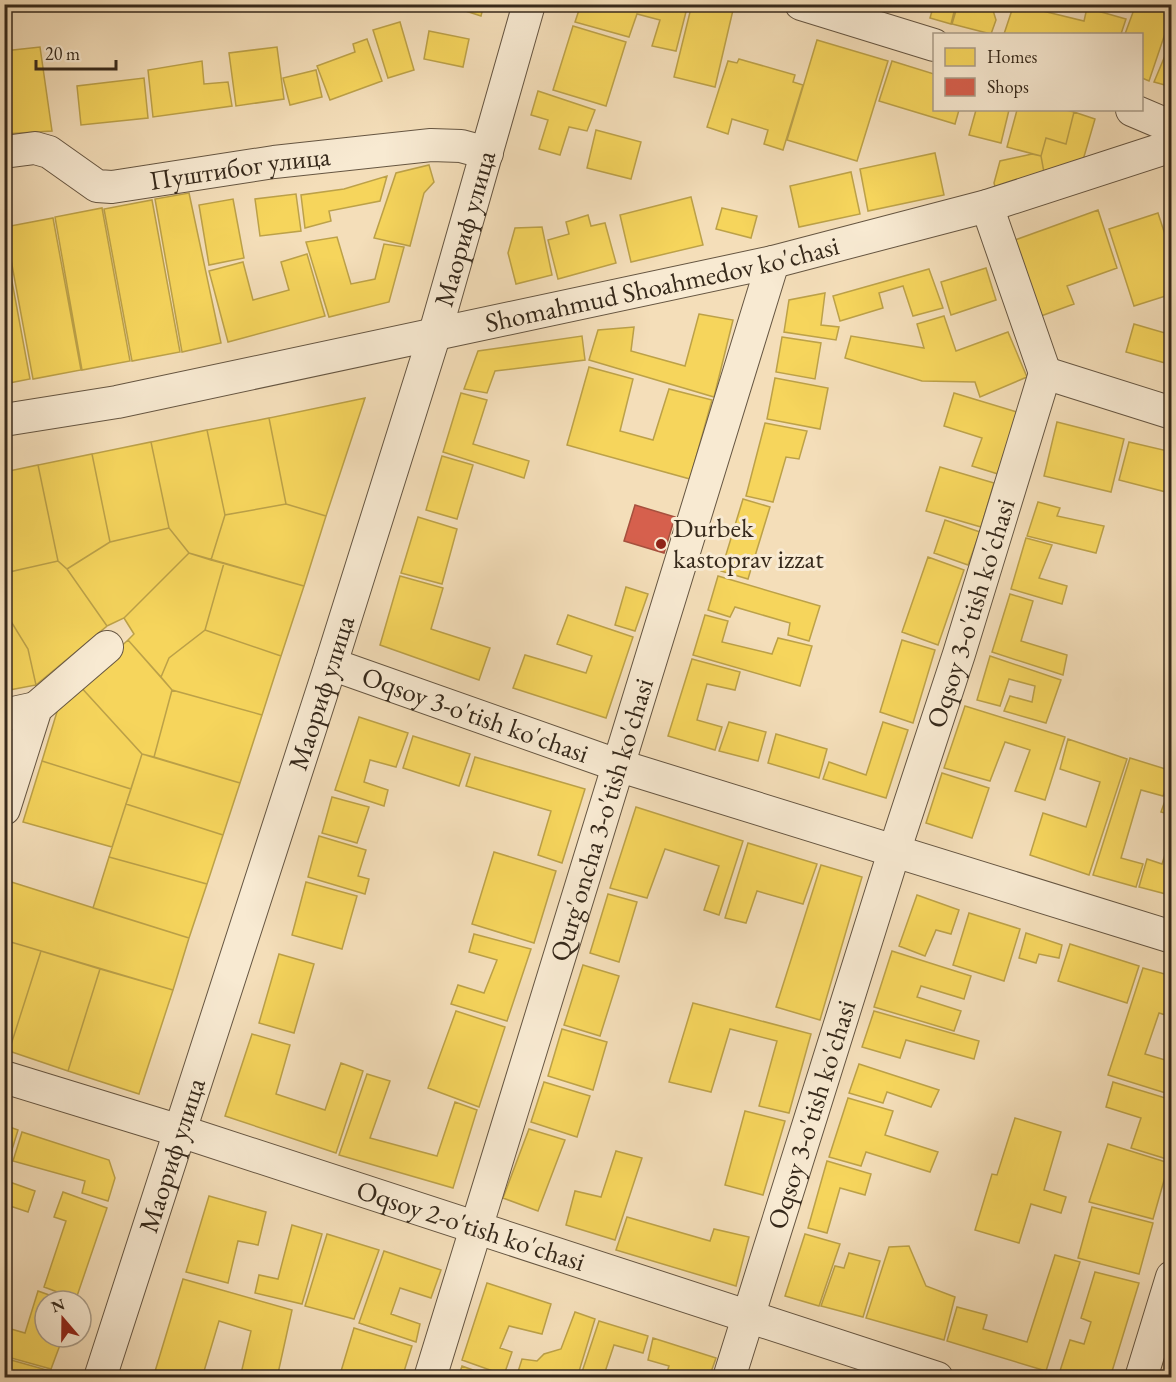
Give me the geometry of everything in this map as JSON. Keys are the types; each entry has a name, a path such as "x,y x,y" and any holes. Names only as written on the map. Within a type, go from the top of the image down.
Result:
{"street":[{"name":"Маориф улица","path":"100,1377 332,664 435,333 528,4"},
{"path":"801,4 933,45"},
{"path":"1134,111 1172,127"},
{"name":"Пуштибог улица","path":"4,152 35,148 49,152 97,186 112,187 274,162 431,146 461,146 487,153"},
{"name":"Shomahmud Shoahmedov ko'chasi","path":"4,420 117,402 773,262 987,206 1172,146"},
{"path":"987,206 1045,373 1172,413"},
{"name":"Qurg'oncha 3-o'tish ko'chasi","path":"430,1377 773,262"},
{"name":"Oqsoy 3-o'tish ko'chasi","path":"729,1377 894,852 959,654 1045,373"},
{"path":"4,715 36,708 107,647"},
{"name":"Oqsoy 3-o'tish ko'chasi","path":"332,664 617,765 1172,937"},
{"path":"4,809 36,708"},
{"name":"Oqsoy 2-o'tish ko'chasi","path":"4,1077 180,1131 937,1377"},
{"path":"1141,1377 1172,1277"}],"building: Homes":[{"path":"444,4 484,4 481,16"},
{"path":"581,4 688,4 676,51 652,46 660,20 637,14 629,37 575,22"},
{"path":"692,4 709,4 733,10 715,87 674,77"},
{"path":"934,4 956,4 951,24 930,18"},
{"path":"958,4 991,4 996,20 991,33 952,24"},
{"path":"1014,4 1084,21 1087,8 1126,19 1121,33 1004,33"},
{"path":"1136,4 1147,4 1172,13 1149,81 1143,78 1143,33 1125,33"},
{"path":"400,22 414,70 388,78 373,30"},
{"path":"573,26 626,42 606,106 553,90"},
{"path":"429,31 469,39 463,67 424,59"},
{"path":"367,39 382,81 330,100 317,66 355,52 353,44"},
{"path":"1172,39 1172,87 1154,82"},
{"path":"817,40 888,61 857,161 787,140"},
{"path":"40,47 52,131 4,134 4,51"},
{"path":"277,47 284,99 236,106 229,53"},
{"path":"739,59 795,75 793,82 803,85 783,150 764,144 768,130 732,119 728,134 707,127 728,61 737,63"},
{"path":"202,61 204,84 228,82 232,106 153,117 148,70"},
{"path":"892,61 933,74 933,111 959,111 955,124 879,101"},
{"path":"316,70 322,97 290,105 283,78"},
{"path":"144,78 148,118 81,125 77,86"},
{"path":"538,91 595,110 587,131 569,127 560,155 539,149 548,120 531,115"},
{"path":"976,111 1009,111 1001,143 969,135"},
{"path":"1017,111 1074,112 1066,144 1046,138 1041,156 1007,147"},
{"path":"1074,112 1095,119 1081,167 1045,178 1041,156 1046,138 1066,144"},
{"path":"596,130 641,142 631,179 587,168"},
{"path":"935,153 944,195 868,211 860,169"},
{"path":"1032,154 1041,156 1045,178 996,190 994,183 1000,161"},
{"path":"429,165 434,182 424,193 410,246 374,238 396,173"},
{"path":"851,172 860,214 799,227 790,186"},
{"path":"387,176 380,201 329,211 331,221 305,228 301,195 344,189"},
{"path":"189,193 221,343 182,352 155,199"},
{"path":"296,194 301,231 260,236 255,199"},
{"path":"691,197 703,245 631,262 620,215"},
{"path":"233,199 244,258 209,265 199,205"},
{"path":"152,200 180,352 132,361 104,209"},
{"path":"102,208 130,361 82,370 55,217"},
{"path":"722,208 757,216 751,238 716,229"},
{"path":"1098,210 1117,268 1067,286 1074,304 1041,316 1015,240"},
{"path":"1158,213 1172,256 1172,294 1134,306 1109,229"},
{"path":"588,215 591,226 605,223 616,263 558,279 548,240 569,234 566,222"},
{"path":"53,218 81,370 33,379 5,227"},
{"path":"542,227 552,275 516,284 508,253 515,228"},
{"path":"337,237 351,284 375,279 384,244 404,247 389,302 329,317 306,242"},
{"path":"4,238 30,379 4,384"},
{"path":"307,254 325,316 228,342 209,271 243,262 253,300 289,290 281,262"},
{"path":"986,268 996,300 951,315 941,282"},
{"path":"929,269 943,308 913,316 903,286 879,293 883,308 840,321 833,296"},
{"path":"825,293 821,325 839,327 836,340 784,332 789,300"},
{"path":"699,314 733,320 714,397 589,360 598,330 634,327 631,351 685,366"},
{"path":"944,316 956,351 1008,332 1027,377 980,397 975,382 922,381 845,358 851,336 924,348 917,324"},
{"path":"1134,324 1172,335 1172,365 1126,352"},
{"path":"582,336 585,360 495,371 487,393 464,389 478,351"},
{"path":"782,337 821,343 815,379 776,372"},
{"path":"589,367 633,379 620,431 653,440 669,389 712,400 690,479 567,445"},
{"path":"775,378 828,388 820,429 767,419"},
{"path":"461,393 487,400 473,444 529,461 524,478 443,452"},
{"path":"954,393 1017,412 998,474 972,466 982,438 944,426"},
{"path":"365,398 326,516 286,504 269,418"},
{"path":"269,418 286,504 225,515 207,430"},
{"path":"1057,422 1124,439 1111,492 1044,476"},
{"path":"765,423 807,431 799,459 786,457 773,502 746,496"},
{"path":"207,430 225,515 211,560 189,553 169,528 151,442"},
{"path":"151,442 169,528 110,542 92,454"},
{"path":"1129,442 1172,452 1172,472 1166,492 1119,480"},
{"path":"92,454 110,542 67,569 58,561 38,465"},
{"path":"442,456 473,465 457,519 426,510"},
{"path":"38,465 58,561 5,573 4,472"},
{"path":"940,467 994,483 981,527 926,511"},
{"path":"743,499 770,507 748,579 721,571"},
{"path":"1038,502 1060,508 1057,516 1104,526 1096,553 1027,536"},
{"path":"286,504 326,516 304,586 211,560 225,515"},
{"path":"418,517 457,529 442,584 401,573"},
{"path":"945,520 980,532 968,565 934,553"},
{"path":"169,528 189,553 124,618 107,626 67,569 110,542"},
{"path":"1026,538 1052,545 1039,578 1067,586 1062,604 1011,589"},
{"path":"189,553 224,563 205,630 169,658 161,677 128,640 134,634 124,618"},
{"path":"928,557 964,570 938,645 902,632"},
{"path":"58,561 67,569 107,626 36,685 28,649 4,610 4,573"},
{"path":"224,563 304,586 281,656 205,630"},
{"path":"400,576 443,588 431,629 490,648 479,680 380,645"},
{"path":"718,576 820,606 809,641 788,635 790,623 735,607 730,617 708,610"},
{"path":"626,587 648,594 635,631 615,625"},
{"path":"1010,594 1033,601 1021,641 1067,655 1063,675 992,652"},
{"path":"4,610 28,649 36,685 4,691"},
{"path":"568,615 633,637 606,718 513,688 525,655 586,673 592,656 557,644"},
{"path":"705,615 728,621 722,642 772,654 778,638 812,646 800,686 693,655"},
{"path":"205,630 281,656 262,715 172,690 161,677 169,658"},
{"path":"128,640 172,690 154,757 142,754 79,685"},
{"path":"902,640 935,650 913,723 880,712"},
{"path":"990,656 1061,680 1046,723 1004,711 1010,696 1032,702 1035,686 1009,679 1000,706 977,700"},
{"path":"692,659 740,672 735,690 707,684 697,720 722,727 715,750 668,736"},
{"path":"79,685 142,754 131,789 42,761 60,702"},
{"path":"172,690 262,715 240,783 154,757"},
{"path":"965,706 1065,737 1045,800 1015,791 1030,750 1005,742 990,781 944,768"},
{"path":"359,717 408,733 396,767 370,760 364,782 388,790 384,806 335,790"},
{"path":"729,722 766,732 758,761 719,751"},
{"path":"883,722 908,730 886,798 823,779 829,762 866,775"},
{"path":"776,734 827,749 819,778 768,763"},
{"path":"413,736 470,754 459,786 403,768"},
{"path":"1068,739 1127,759 1089,875 1030,855 1043,813 1086,827 1100,782 1060,769"},
{"path":"142,754 240,783 223,835 126,804"},
{"path":"475,757 585,789 562,863 538,855 551,811 466,786"},
{"path":"1130,758 1172,771 1163,796 1141,790 1121,858 1143,864 1136,887 1093,875"},
{"path":"42,761 131,789 112,847 23,822"},
{"path":"942,773 989,788 972,838 926,823"},
{"path":"1172,781 1172,815 1161,812"},
{"path":"332,797 369,807 357,843 322,833"},
{"path":"126,804 223,835 207,884 109,857"},
{"path":"636,807 743,841 719,915 704,910 719,866 665,849 647,898 610,888"},
{"path":"1172,833 1172,878 1166,894 1139,887 1147,859 1162,864"},
{"path":"319,836 366,850 358,876 369,879 365,894 308,877"},
{"path":"748,843 817,864 803,904 757,891 746,923 725,918"},
{"path":"494,852 556,871 534,943 472,924"},
{"path":"109,857 207,884 189,938 93,908"},
{"path":"821,865 862,877 820,1020 776,1007"},
{"path":"5,880 189,938 173,990 4,940"},
{"path":"306,882 357,896 342,949 292,935"},
{"path":"608,894 637,902 619,962 590,953"},
{"path":"917,895 959,910 951,934 936,930 925,956 899,946"},
{"path":"969,913 1020,929 1004,981 953,965"},
{"path":"1026,933 1062,945 1059,958 1039,954 1036,963 1019,958"},
{"path":"474,934 531,949 507,1021 451,1004 458,985 484,993 497,960 469,952"},
{"path":"4,940 41,951 9,1051 4,1050"},
{"path":"1070,944 1139,966 1127,1003 1058,981"},
{"path":"41,951 100,969 68,1071 9,1051"},
{"path":"892,951 971,976 964,999 921,986 917,997 961,1011 954,1031 874,1007"},
{"path":"279,954 314,964 294,1033 259,1023"},
{"path":"583,965 619,976 600,1036 564,1025"},
{"path":"1143,968 1172,976 1172,1017 1159,1013 1145,1054 1172,1062 1172,1095 1108,1075"},
{"path":"100,969 173,990 139,1094 68,1071"},
{"path":"693,1003 811,1034 789,1113 759,1106 777,1041 730,1029 711,1092 669,1082"},
{"path":"456,1011 505,1027 479,1107 428,1088"},
{"path":"874,1011 979,1041 974,1059 906,1040 900,1058 862,1047"},
{"path":"562,1029 607,1042 593,1090 548,1076"},
{"path":"252,1034 290,1045 276,1094 325,1110 341,1063 363,1071 336,1153 225,1116"},
{"path":"859,1064 939,1090 931,1107 887,1092 883,1103 849,1093"},
{"path":"367,1074 390,1081 370,1138 437,1156 455,1102 477,1110 453,1188 339,1155"},
{"path":"544,1082 590,1096 577,1137 531,1122"},
{"path":"1113,1082 1172,1100 1172,1155 1170,1160 1131,1148 1141,1118 1106,1107"},
{"path":"848,1098 893,1111 885,1135 938,1152 930,1172 866,1152 861,1166 829,1157"},
{"path":"745,1111 785,1121 763,1195 725,1185"},
{"path":"1015,1118 1061,1132 1044,1190 1066,1197 1061,1213 1031,1204 1019,1243 975,1230 992,1174 997,1175"},
{"path":"4,1125 18,1130 4,1176"},
{"path":"529,1129 565,1140 538,1211 503,1198"},
{"path":"22,1132 109,1160 115,1178 108,1201 82,1193 85,1181 13,1161"},
{"path":"1108,1144 1169,1163 1153,1219 1089,1202"},
{"path":"616,1151 642,1158 615,1240 566,1225 575,1191 601,1197"},
{"path":"827,1161 871,1174 865,1195 840,1188 827,1233 808,1228"},
{"path":"4,1180 35,1191 28,1212 4,1204"},
{"path":"63,1192 107,1208 79,1289 44,1287 66,1221 54,1217"},
{"path":"209,1196 266,1212 258,1245 238,1241 228,1283 186,1272"},
{"path":"1092,1207 1153,1223 1139,1274 1078,1258"},
{"path":"627,1217 710,1241 714,1229 749,1237 736,1286 616,1250"},
{"path":"292,1225 322,1234 302,1304 255,1293 259,1275 278,1279"},
{"path":"327,1234 379,1250 354,1319 305,1306"},
{"path":"805,1234 840,1244 819,1306 785,1296"},
{"path":"909,1246 926,1286 955,1297 944,1340 866,1318 889,1247"},
{"path":"384,1251 441,1270 431,1298 400,1288 391,1314 420,1324 416,1342 359,1323"},
{"path":"849,1253 880,1261 863,1317 821,1306 835,1266 844,1268"},
{"path":"1055,1255 1080,1262 1046,1371 947,1341 957,1307 987,1315 983,1329 1027,1342"},
{"path":"1095,1272 1139,1283 1110,1378 1058,1377 1070,1340 1084,1344 1091,1322 1081,1318"},
{"path":"183,1279 292,1310 277,1378 240,1378 251,1331 219,1321 202,1378 153,1378"},
{"path":"487,1283 551,1304 542,1334 509,1326 500,1348 512,1352 504,1375 462,1360"},
{"path":"33,1307 33,1349 58,1349 51,1369 4,1356 4,1327 25,1333"},
{"path":"575,1312 595,1319 577,1378 516,1378 522,1359 537,1361 544,1354 561,1349"},
{"path":"599,1321 648,1336 643,1353 614,1345 603,1378 580,1378"},
{"path":"354,1328 412,1346 402,1378 339,1378"},
{"path":"653,1338 716,1358 709,1378 665,1378 669,1366 648,1360"},
{"path":"4,1358 50,1371 47,1378 4,1378"},
{"path":"462,1366 495,1378 458,1378"}],"building: Shops":[{"path":"635,505 675,517 664,553 624,541"}],"place":[{"name":"Durbek kastoprav izzat","path":"661,544"}]}
